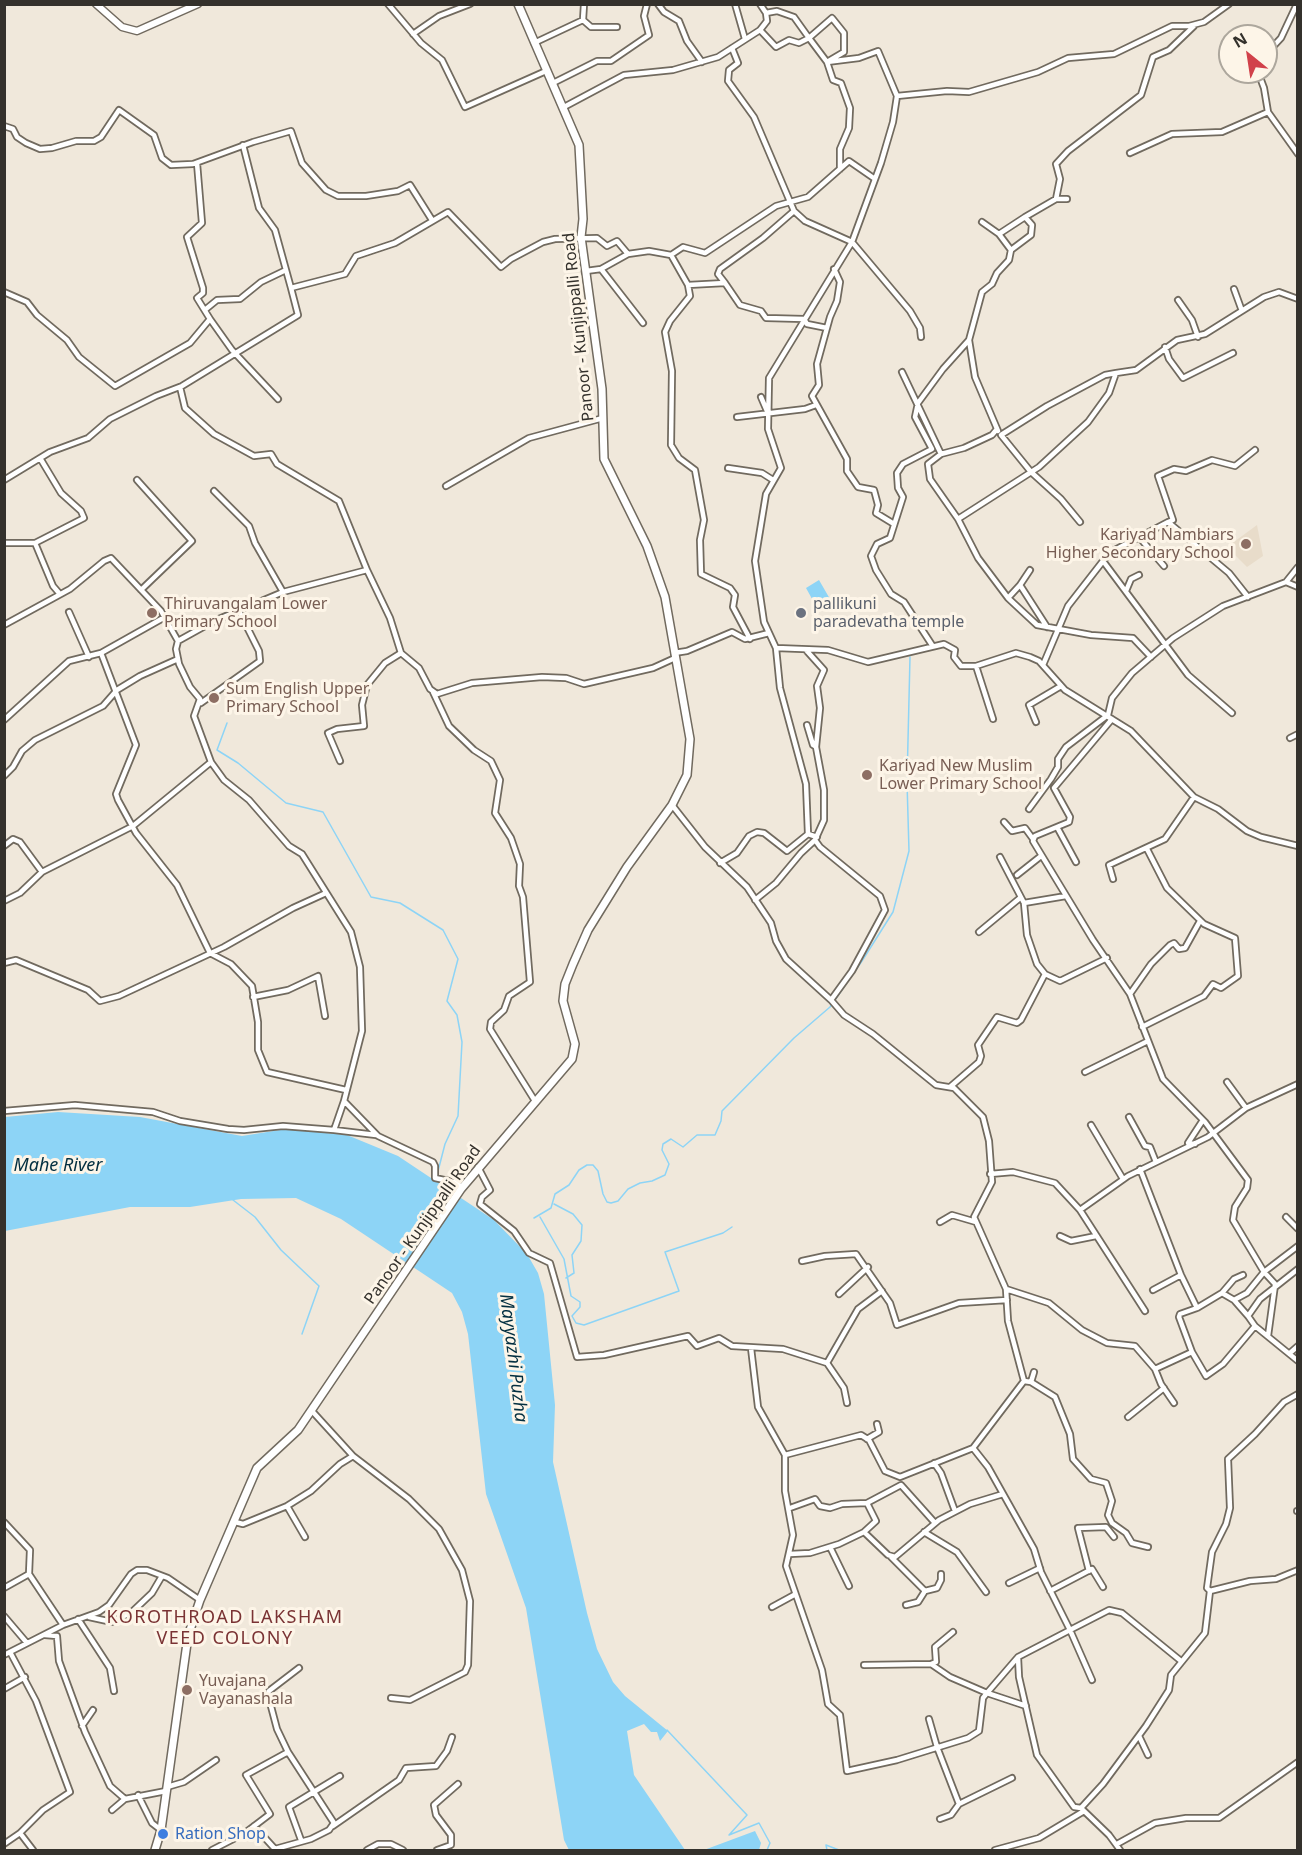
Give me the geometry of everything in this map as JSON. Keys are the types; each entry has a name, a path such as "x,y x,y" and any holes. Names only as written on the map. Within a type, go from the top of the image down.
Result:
{"main road":[{"name":"Panoor - Kunjippalli Road","path":"155,1851 161,1830 184,1653 200,1599 257,1468 298,1430 312,1411 461,1188 565,1069 574,1053 573,1034 563,1001 563,993 588,930 627,867 683,788 687,775 690,739 665,597 651,555 606,466 594,315 581,237 579,145 518,4"}],"street":[{"path":"96,4 122,27 137,31 198,4"},
{"path":"388,4 413,34 442,60 465,107 546,71"},
{"path":"413,34 439,16 470,4"},
{"path":"583,20 584,4"},
{"path":"553,83 597,61 611,61 649,35 644,16 647,4"},
{"path":"658,4 664,12 679,21 691,48 702,62"},
{"path":"735,4 745,39"},
{"path":"564,107 624,75 673,70 702,62 732,48 760,30 767,21 766,13 759,4"},
{"path":"897,96 947,91 969,92 1038,72 1068,58 1114,54 1172,26 1195,25 1212,18 1230,4"},
{"path":"1278,41 1297,4"},
{"path":"766,13 777,11 794,17 827,62 833,80 841,83 850,108 849,128 840,149 840,169"},
{"path":"760,30 776,47 789,40 799,43 809,38 832,18 844,33 844,52 827,62"},
{"path":"534,43 583,20"},
{"path":"583,20 591,27 617,27"},
{"path":"1056,199 1060,179 1056,165 1068,151 1140,95 1152,57 1169,50 1195,25"},
{"path":"732,48 738,63 729,70 728,81 754,117 767,153 794,211 805,221 852,242 910,311 920,328 921,337"},
{"path":"808,834 806,784 780,688 776,648 763,613 755,561 766,494 781,468 769,435 769,378 852,242 893,122 897,96 878,51 859,58 827,62"},
{"path":"1262,84 1268,112 1298,154"},
{"path":"4,126 13,129 17,137 26,143 40,149 52,148 75,141 94,141 101,137 119,110 154,135 162,158 171,165 197,163 243,145 291,131 302,163 326,190 338,196 366,195 398,191 410,184 432,220"},
{"path":"1130,153 1172,134 1222,132 1268,112"},
{"path":"4,480 40,458 83,441 110,419 180,387 298,315 275,230 259,208 243,145"},
{"path":"586,271 601,269 628,255 649,251 671,255 684,247 705,253 776,206 808,197 849,161 875,179"},
{"path":"197,163 202,223 187,237 204,293 197,298 235,353 278,399"},
{"path":"999,234 1056,199 1067,199"},
{"path":"794,211 763,238 720,269 718,274 740,305 761,311 766,318 804,319"},
{"path":"291,288 348,273 356,256 396,243 448,212 501,267 543,242 581,237 597,238 607,246 616,241 628,255"},
{"path":"1025,217 1032,225 1032,232 1011,250 1009,260 997,273 992,284 982,292 969,340 975,377 997,429 1031,472 1061,499 1080,522"},
{"path":"982,222 999,234 1011,250"},
{"path":"671,255 688,285 690,296 670,321 666,332 672,371 671,445 679,458 695,470 704,520 700,540 701,574 730,588 735,595 733,607 750,639"},
{"path":"601,269 643,322"},
{"path":"834,269 840,282 837,301 817,364 819,385 812,396 847,459 848,471 858,487 874,490 878,505 876,513 894,524"},
{"path":"206,309 217,300 240,299 261,282 286,270"},
{"path":"688,285 725,283"},
{"path":"1234,289 1242,311"},
{"path":"4,292 27,302 37,315 67,340 79,357 115,386 190,343 210,319"},
{"path":"1002,435 1047,405 1105,375 1136,370 1177,340 1198,337 1275,293 1298,298"},
{"path":"1178,300 1192,320 1198,337"},
{"path":"804,319 807,324 827,328"},
{"path":"932,645 904,602 891,594 876,570 871,556 877,544 890,538 903,497 898,488 897,473 903,464 932,449 915,417 918,403 943,369 969,340"},
{"path":"1165,347 1168,359 1183,378 1233,353"},
{"path":"902,372 941,454"},
{"path":"958,519 1031,472 1095,415 1115,383 1116,373"},
{"path":"180,387 185,408 214,434 254,456 271,454 277,464 339,501 367,570 390,618 401,653 419,668 449,726 474,750 491,761 500,780 495,813 511,838 520,864 519,886 523,897 530,957 530,982 509,996 504,1010 491,1023 490,1029 535,1101"},
{"path":"761,397 768,413"},
{"path":"737,417 805,410 816,405"},
{"path":"446,486 529,438 603,418"},
{"path":"997,429 992,435 964,448 941,454 928,464 930,479 958,519 978,558 1008,598 1037,625 1133,638 1151,657"},
{"path":"1043,665 1057,629 1082,585 1109,553 1173,520 1158,476 1174,469 1186,471 1212,460 1235,466 1255,450"},
{"path":"4,543 36,543 82,520 85,515 61,494 40,458"},
{"path":"728,468 762,473 773,480"},
{"path":"136,480 192,541 141,590"},
{"path":"214,491 249,526 255,543 283,592"},
{"path":"1168,522 1228,573 1248,597"},
{"path":"1139,537 1164,566"},
{"path":"36,543 53,586 59,593"},
{"path":"4,625 70,589 104,561 111,558 165,617 178,641 178,659 201,703"},
{"path":"1103,561 1188,675 1232,712"},
{"path":"1033,838 1069,822 1070,817 1054,788 1110,717 1112,698 1122,684 1173,638 1223,606 1286,582 1298,567"},
{"path":"178,641 214,621 283,592 367,570"},
{"path":"1008,598 1030,570"},
{"path":"1126,591 1131,579 1139,575"},
{"path":"1286,582 1298,587"},
{"path":"1020,585 1047,627"},
{"path":"239,611 259,651 260,661 201,703 195,716 211,762 224,780 249,800 289,846 302,854 351,932 360,967 362,1031 334,1130"},
{"path":"69,612 89,657"},
{"path":"4,720 69,661 101,653 165,617"},
{"path":"432,692 441,695 461,685 482,681 542,677 566,678 584,684 653,668 732,632 742,638 750,639 769,633"},
{"path":"776,648 828,650 868,662 944,644 955,650 954,657 961,666 976,666 1016,653 1030,657 1043,665 1061,686 1131,731 1194,797 1218,809 1233,822 1261,837 1298,846"},
{"path":"755,900 769,890 816,839 824,820 824,790 816,747 820,708 816,686 824,670 806,650"},
{"path":"101,653 136,745 116,794 132,826 177,885 210,953 231,963 252,986 258,1022 258,1050 267,1072 346,1090"},
{"path":"340,761 328,733 337,729 364,726 362,705 367,685 385,663 401,653"},
{"path":"4,776 13,767 22,751 35,740 103,706 117,690 156,667 178,659"},
{"path":"976,666 993,719"},
{"path":"1036,722 1029,705 1061,686"},
{"path":"1029,809 1051,779 1058,767 1058,759 1066,747 1110,717"},
{"path":"807,725 813,745 816,747"},
{"path":"1290,738 1298,734"},
{"path":"4,901 20,893 42,872 132,826 211,762"},
{"path":"1113,879 1109,865 1164,839 1194,797"},
{"path":"672,804 697,838 747,887 771,923 782,954 844,1015 873,1034 936,1085 950,1087 979,1110 983,1116 989,1142 992,1182 974,1217 1006,1290 1008,1321 1024,1381"},
{"path":"1004,822 1012,831 1025,828 1033,838 1041,856 1130,994 1163,1079 1214,1133 1248,1180 1247,1188 1235,1207 1233,1220 1264,1272 1275,1285 1268,1336"},
{"path":"1057,827 1076,862"},
{"path":"720,863 737,853 749,836 757,832 764,833 787,851 808,834"},
{"path":"808,834 816,839 819,847 880,896 885,910 832,1002"},
{"path":"4,846 13,839 20,842 42,872"},
{"path":"1142,1027 1204,996 1213,984 1221,988 1238,976 1235,938 1200,921 1167,888 1147,849"},
{"path":"1017,875 1041,856"},
{"path":"1000,857 1024,903 1027,935 1037,964 1045,974 1060,981 1107,958"},
{"path":"4,963 16,960 88,990 100,1001 119,996 210,953 326,893"},
{"path":"1024,903 1066,896"},
{"path":"979,932 1020,898"},
{"path":"1130,994 1151,964 1170,945 1174,943 1179,949 1185,948 1200,921"},
{"path":"950,1087 979,1062 981,1056 978,1045 997,1017 1017,1023 1021,1020 1045,974"},
{"path":"254,997 288,990 318,976 325,1017"},
{"path":"1085,1072 1148,1041"},
{"path":"1227,1082 1246,1108"},
{"path":"1080,1210 1140,1169 1195,1144 1214,1133 1246,1108 1298,1084"},
{"path":"344,1101 378,1136"},
{"path":"4,1111 75,1105 153,1112 180,1121 228,1129 244,1130 283,1126 378,1136 433,1162 435,1178 458,1183 461,1188"},
{"path":"1129,1117 1145,1146 1150,1147 1156,1162"},
{"path":"1195,1144 1188,1143 1203,1120"},
{"path":"1091,1125 1123,1179"},
{"path":"478,1167 490,1190 482,1197 480,1204 514,1231 529,1253 550,1263 577,1358 604,1355 688,1336 697,1346 719,1338 727,1345 783,1349 827,1363 844,1388 847,1403"},
{"path":"1140,1169 1181,1275 1197,1308"},
{"path":"990,1174 1013,1172 1050,1180 1080,1210 1145,1311"},
{"path":"940,1222 952,1215 976,1222"},
{"path":"1286,1216 1298,1229"},
{"path":"1060,1236 1071,1242 1096,1236"},
{"path":"1234,1300 1247,1293 1264,1272 1298,1246"},
{"path":"802,1261 825,1256 856,1254 868,1267 882,1291 897,1325 959,1303 1007,1300"},
{"path":"839,1294 868,1267"},
{"path":"1248,1316 1260,1299 1298,1269"},
{"path":"1153,1290 1181,1275"},
{"path":"1243,1275 1234,1279 1222,1293 1197,1308 1180,1314 1179,1317 1192,1352 1206,1376 1223,1364 1255,1326"},
{"path":"1006,1290 1049,1303 1082,1330 1107,1343 1136,1346 1155,1369 1174,1403"},
{"path":"827,1363 858,1309 882,1291"},
{"path":"1222,1293 1234,1300 1255,1326 1298,1361"},
{"path":"1290,1353 1298,1346"},
{"path":"751,1348 758,1407 777,1437 785,1455 785,1491 790,1508 793,1535 786,1566 794,1595 822,1670 828,1704 840,1715 847,1771 968,1738 979,1731 983,1698 1018,1657 1114,1610 1132,1620 1180,1661"},
{"path":"1155,1369 1192,1352"},
{"path":"1031,1382 1034,1372"},
{"path":"785,1455 861,1435 867,1439 889,1474 900,1477 973,1448 1024,1381"},
{"path":"1024,1381 1031,1382 1055,1397 1070,1434 1073,1459 1092,1479 1106,1483 1112,1501 1108,1515 1112,1523 1126,1533 1132,1543 1148,1547"},
{"path":"1128,1417 1164,1388"},
{"path":"995,1851 1039,1838 1082,1810 1139,1736 1169,1690 1171,1675 1180,1661 1205,1633 1210,1591 1207,1588 1212,1552 1226,1524 1230,1509 1228,1459 1284,1402 1298,1394"},
{"path":"312,1411 353,1456 409,1499 439,1529 462,1570 470,1601 468,1665 465,1671 410,1700 391,1698"},
{"path":"867,1439 879,1432 877,1424"},
{"path":"973,1448 1003,1494 1034,1549 1050,1591 1092,1680"},
{"path":"235,1522 243,1524 287,1506 311,1491 340,1464 353,1456"},
{"path":"933,1463 941,1473 956,1511"},
{"path":"790,1508 815,1499 820,1506 830,1508 842,1504 867,1503 902,1485 934,1523"},
{"path":"891,1557 895,1557 934,1523 956,1511 1003,1494"},
{"path":"790,1554 810,1553 864,1532 876,1521 867,1503"},
{"path":"287,1506 305,1537"},
{"path":"4,1522 30,1551 29,1574 63,1625"},
{"path":"1089,1571 1078,1528 1106,1527 1114,1537"},
{"path":"864,1532 925,1591"},
{"path":"924,1532 957,1552 986,1592"},
{"path":"830,1547 849,1586"},
{"path":"1009,1582 1040,1568"},
{"path":"1050,1591 1092,1569 1102,1587"},
{"path":"4,1655 109,1605 137,1570 147,1570 162,1576 200,1599"},
{"path":"1210,1591 1250,1581 1276,1579 1298,1570"},
{"path":"4,1588 29,1574"},
{"path":"906,1605 918,1602 925,1591 937,1588 942,1580 941,1575"},
{"path":"87,1617 112,1622 132,1612 152,1593 162,1576"},
{"path":"772,1607 794,1595"},
{"path":"4,1616 27,1643"},
{"path":"78,1619 110,1668 114,1691"},
{"path":"932,1664 936,1662 935,1647 953,1632"},
{"path":"42,1635 57,1636 59,1661 82,1726 110,1786 125,1798"},
{"path":"4,1844 20,1833 44,1810 70,1792 25,1677 10,1652"},
{"path":"1018,1657 1037,1755 1074,1807 1082,1810 1117,1844 1120,1851"},
{"path":"864,1665 932,1664 950,1677 1026,1706"},
{"path":"299,1668 269,1691 268,1695 278,1730 288,1752 315,1791 334,1823 333,1826"},
{"path":"4,1689 25,1677"},
{"path":"82,1726 93,1710"},
{"path":"929,1719 959,1804"},
{"path":"1139,1736 1148,1755"},
{"path":"254,1826 275,1850 301,1840 311,1839 399,1780 406,1768 436,1766 447,1751 452,1737"},
{"path":"213,1850 270,1814 246,1775 288,1752"},
{"path":"112,1810 125,1798 167,1789 184,1782 216,1760"},
{"path":"1117,1844 1155,1823 1186,1818 1219,1818 1298,1762"},
{"path":"301,1840 289,1807 340,1776"},
{"path":"940,1819 951,1815 959,1804 1012,1778"},
{"path":"437,1851 452,1845 451,1835 436,1815 434,1805 458,1784"},
{"path":"138,1795 152,1823 161,1830"},
{"path":"20,1833 33,1851"},
{"path":"367,1851 378,1844 391,1844 403,1851"}],"shaded area":[{"path":"1257,525 1263,556 1247,567 1227,547"}],"water":[{"path":"819,580 830,599 816,606 806,588"},
{"name":"Mahe River","path":"58,1112 140,1117 242,1136 286,1129 347,1135 398,1156 494,1220 527,1254 538,1273 544,1294 555,1405 553,1462 587,1613 597,1649 613,1682 625,1696 668,1731 660,1741 657,1732 651,1732 644,1724 627,1731 634,1775 685,1850 569,1850 564,1840 526,1608 486,1494 468,1334 462,1312 452,1293 341,1219 296,1198 241,1199 190,1207 130,1207 5,1231 5,1117"},
{"path":"755,1831 761,1843 759,1850 704,1850"}],"waterway":[{"path":"534,1218 551,1208 555,1194 569,1185 579,1170 587,1165 593,1165 598,1171 603,1194 607,1202 611,1203 618,1201 628,1189 665,1175 669,1164 662,1150 663,1144 671,1139 683,1147 697,1135 715,1135 721,1121 722,1111 794,1038 830,1007 862,961 893,912 909,851 907,782 910,657"},
{"path":"227,723 217,750 238,763 286,803 323,812 371,897 400,903 443,930 458,959 447,1001 457,1015 462,1042 458,1116 445,1144 437,1175"},
{"path":"233,1200 255,1217 281,1250 319,1286 302,1334"},
{"path":"554,1204 573,1214 582,1225 581,1241 572,1255 574,1273 566,1278"},
{"path":"540,1217 564,1259 571,1296 580,1302 580,1307 572,1316 576,1323 584,1325 679,1291 665,1252 723,1233 732,1227"},
{"path":"667,1730 747,1815 729,1835 759,1823 770,1843 767,1850"},
{"path":"827,1850 826,1845 839,1850"}],"place":[{"name":"Kariyad Nambiars Higher Secondary School","path":"1246,544"},
{"name":"Thiruvangalam Lower Primary School","path":"152,613"},
{"name":"pallikuni paradevatha temple","path":"801,613"},
{"name":"Sum English Upper Primary School","path":"214,698"},
{"name":"Kariyad New Muslim Lower Primary School","path":"867,775"},
{"name":"Yuvajana Vayanashala","path":"187,1690"},
{"name":"Ration Shop","path":"163,1834"}],"district":[{"name":"KOROTHROAD LAKSHAM VEED COLONY","path":"225,1628"}],"water label":[{"name":"Mayyazhi Puzha","path":"513,1358"}]}
